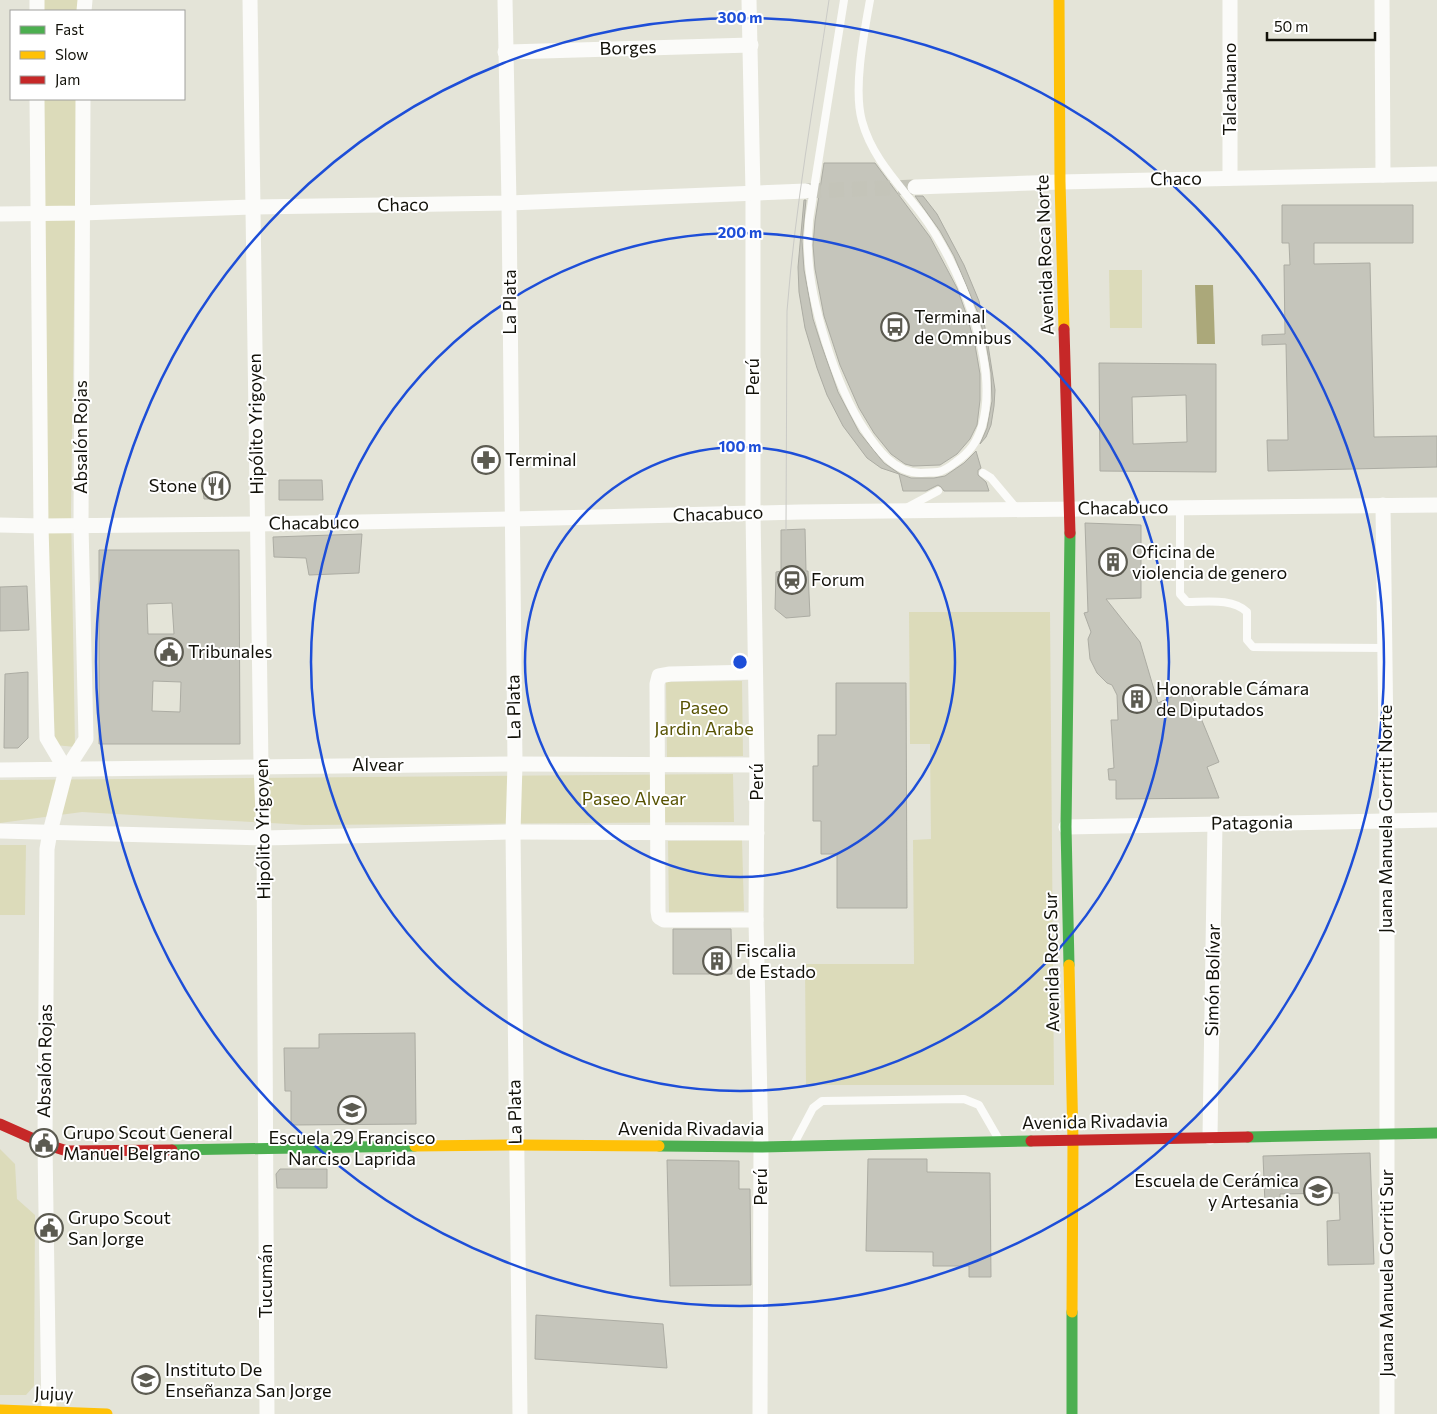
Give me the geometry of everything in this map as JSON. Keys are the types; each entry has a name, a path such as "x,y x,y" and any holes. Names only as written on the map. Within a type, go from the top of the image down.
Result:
{"main road":[{"name":"Avenida Roca Norte","path":"1059,0 1060,182 1070,509"},
{"name":"Avenida Roca Sur","path":"1070,509 1066,827 1074,1141 1072,1414"},
{"name":"Avenida Rivadavia","path":"0,1124 45,1144 67,1151 516,1145 761,1147 1437,1133"},
{"name":"Jujuy","path":"0,1410 107,1414"}],"street":[{"name":"Hipólito Yrigoyen","path":"250,0 261,766 264,838 266,1148"},
{"name":"La Plata","path":"505,0 510,203 515,764 513,832 520,1414"},
{"name":"Perú","path":"749,0 753,194 753,513 757,766 756,920 761,1147 760,1414"},
{"name":"Talcahuano","path":"1230,0 1230,178"},
{"path":"1382,0 1383,175"},
{"name":"Borges","path":"505,52 751,45"},
{"path":"37,100 41,526 47,738 66,770"},
{"name":"Absalón Rojas","path":"49,1412 45,1144 47,849 66,770 86,739 81,525 82,100"},
{"name":"Chaco","path":"914,187 1437,174"},
{"name":"Chaco","path":"0,214 252,207 510,203 806,191"},
{"name":"Juana Manuela Gorriti Norte","path":"1383,505 1387,821 1387,1133"},
{"name":"Chacabuco","path":"0,525 258,524 753,513 1437,505"},
{"path":"755,672 670,674 659,676 657,684 659,917 664,920 756,920"},
{"name":"Alvear","path":"0,770 515,764 757,766"},
{"name":"Patagonia","path":"1066,827 1437,820"},
{"name":"Simón Bolívar","path":"1210,1137 1215,823"},
{"path":"0,832 264,838 513,832 756,833"},
{"name":"Juana Manuela Gorriti Sur","path":"1387,1133 1387,1414"},
{"name":"Tucumán","path":"266,1148 267,1414"}],"lane":[{"path":"844,0 809,220 808,249 811,282 822,329 835,368 851,410 871,440 889,461 914,473 939,472 969,453 978,439 986,404 987,387 983,360 971,313 949,256 921,212 878,159 862,120 859,104 860,76 870,0"},
{"path":"983,473 991,478 1017,509"},
{"path":"902,511 938,491"},
{"path":"1180,507 1180,594 1187,602 1233,603 1240,606 1248,612 1247,640 1253,647 1385,648"},
{"path":"793,1146 813,1108 822,1101 964,1099 979,1105 1000,1142"}],"green space":[{"path":"42,0 78,0 78,10 43,10"},
{"path":"43,100 77,100 71,510 75,747 55,745 46,500"},
{"path":"1109,270 1142,270 1142,328 1110,328"},
{"path":"909,612 1050,612 1054,1085 806,1085 805,964 914,964 913,840 931,839 930,744 910,744"},
{"name":"Paseo Jardin Arabe","path":"742,681 743,756 667,757 666,682"},
{"name":"Paseo Alvear","path":"733,774 734,822 304,825 82,812 0,823 0,780"},
{"path":"742,840 744,911 669,913 668,841"},
{"path":"0,845 26,845 25,915 0,915"},
{"path":"0,1149 15,1164 17,1199 35,1215 34,1386 26,1395 0,1395"}],"shaded area":[{"path":"1195,285 1213,285 1215,344 1197,344"}],"building":[{"path":"824,163 875,163 930,237 957,288 975,345 980,374 980,400 977,425 970,439 957,454 940,465 913,466 905,464 891,454 874,433 859,408 840,365 824,316 815,269 813,245"},
{"path":"915,196 923,196 937,214 964,265 979,301 995,390 991,425 986,437 980,444 987,428 992,401 991,373 986,343 978,313 954,256 940,231"},
{"path":"804,200 806,200 802,241 804,270 813,319 838,392 859,432 884,463 900,474 911,478 945,476 964,463 976,451 981,468 978,470 978,475 986,482 989,491 944,491 938,485 926,491 903,491 899,474 881,468 867,458 843,426 827,395 805,328 799,292 798,267"},
{"path":"1282,205 1413,205 1413,243 1314,243 1314,264 1370,263 1374,437 1437,436 1437,467 1268,471 1267,440 1288,440 1286,344 1262,345 1262,335 1285,334 1284,265 1290,265 1289,243 1282,243"},
{"path":"1099,363 1216,364 1216,472 1100,471","holes":["1186,395 1187,442 1133,444 1132,397"]},
{"name":"Stone","path":"228,477 228,494 223,499 204,499 202,478"},
{"path":"279,480 322,480 323,500 279,500"},
{"name":"Honorable Cámara de Diputados","path":"1085,523 1141,525 1141,598 1106,599 1140,642 1158,703 1189,689 1219,762 1207,767 1219,798 1116,799 1116,780 1109,780 1108,769 1114,768 1111,720 1118,720 1117,695 1112,685 1107,683 1097,673 1090,659 1088,639 1091,632 1084,613 1088,612"},
{"name":"Forum","path":"805,529 810,616 786,618 775,609 776,572 781,571 781,530"},
{"path":"362,534 359,573 309,575 306,558 274,557 273,537"},
{"name":"Tribunales","path":"99,550 239,550 240,744 99,744","holes":["172,603 174,634 148,634 147,604","153,681 181,682 180,712 152,711"]},
{"path":"27,586 29,630 0,631 0,587"},
{"path":"28,672 28,738 18,748 4,748 5,674"},
{"path":"836,683 906,683 907,908 837,908 837,854 821,854 821,821 813,821 813,766 818,766 818,735 836,735"},
{"name":"Fiscalia de Estado","path":"673,929 731,929 732,974 673,974"},
{"path":"415,1033 416,1124 291,1125 291,1091 285,1091 284,1048 319,1048 319,1034"},
{"path":"1370,1153 1374,1264 1328,1265 1327,1221 1340,1220 1339,1193 1280,1194 1280,1203 1265,1204 1263,1156"},
{"path":"868,1159 927,1159 927,1172 990,1173 991,1277 969,1277 969,1266 933,1266 933,1252 866,1251"},
{"path":"667,1160 739,1161 739,1189 750,1189 751,1285 670,1286"},
{"path":"280,1169 327,1169 327,1188 277,1188 276,1174"},
{"path":"536,1315 663,1324 667,1368 535,1359"}],"tunnel":[{"path":"806,191 915,187"}],"tram line":[{"path":"786,530 787,311 790,272 829,0"}],"traffic: fast":[{"path":"1069,965 1066,827 1070,533"},
{"path":"1248,1137 1437,1133"},
{"path":"659,1146 761,1147 1031,1141"},
{"path":"172,1150 415,1146"},
{"path":"1072,1312 1072,1414"}],"traffic: slow":[{"path":"1059,0 1060,182 1064,329"},
{"path":"1069,965 1073,1141 1072,1312"},
{"path":"415,1146 659,1146"},
{"path":"0,1410 107,1414"}],"traffic: jam":[{"path":"1064,329 1070,533"},
{"path":"0,1124 45,1144 67,1151 172,1150"},
{"path":"1031,1141 1248,1137"}],"place":[{"name":"Terminal de Omnibus","path":"895,327"},
{"name":"Terminal","path":"486,460"},
{"name":"Stone","path":"216,486"},
{"name":"Oficina de violencia de genero","path":"1113,562"},
{"name":"Forum","path":"792,580"},
{"name":"Tribunales","path":"169,652"},
{"name":"Honorable Cámara de Diputados","path":"1137,699"},
{"name":"Fiscalia de Estado","path":"717,961"},
{"name":"Escuela 29 Francisco Narciso Laprida","path":"352,1110"},
{"name":"Grupo Scout General Manuel Belgrano","path":"44,1143"},
{"name":"Escuela de Cerámica y Artesania","path":"1318,1191"},
{"name":"Grupo Scout San Jorge","path":"49,1228"},
{"name":"Instituto De Enseñanza San Jorge","path":"146,1380"}]}
